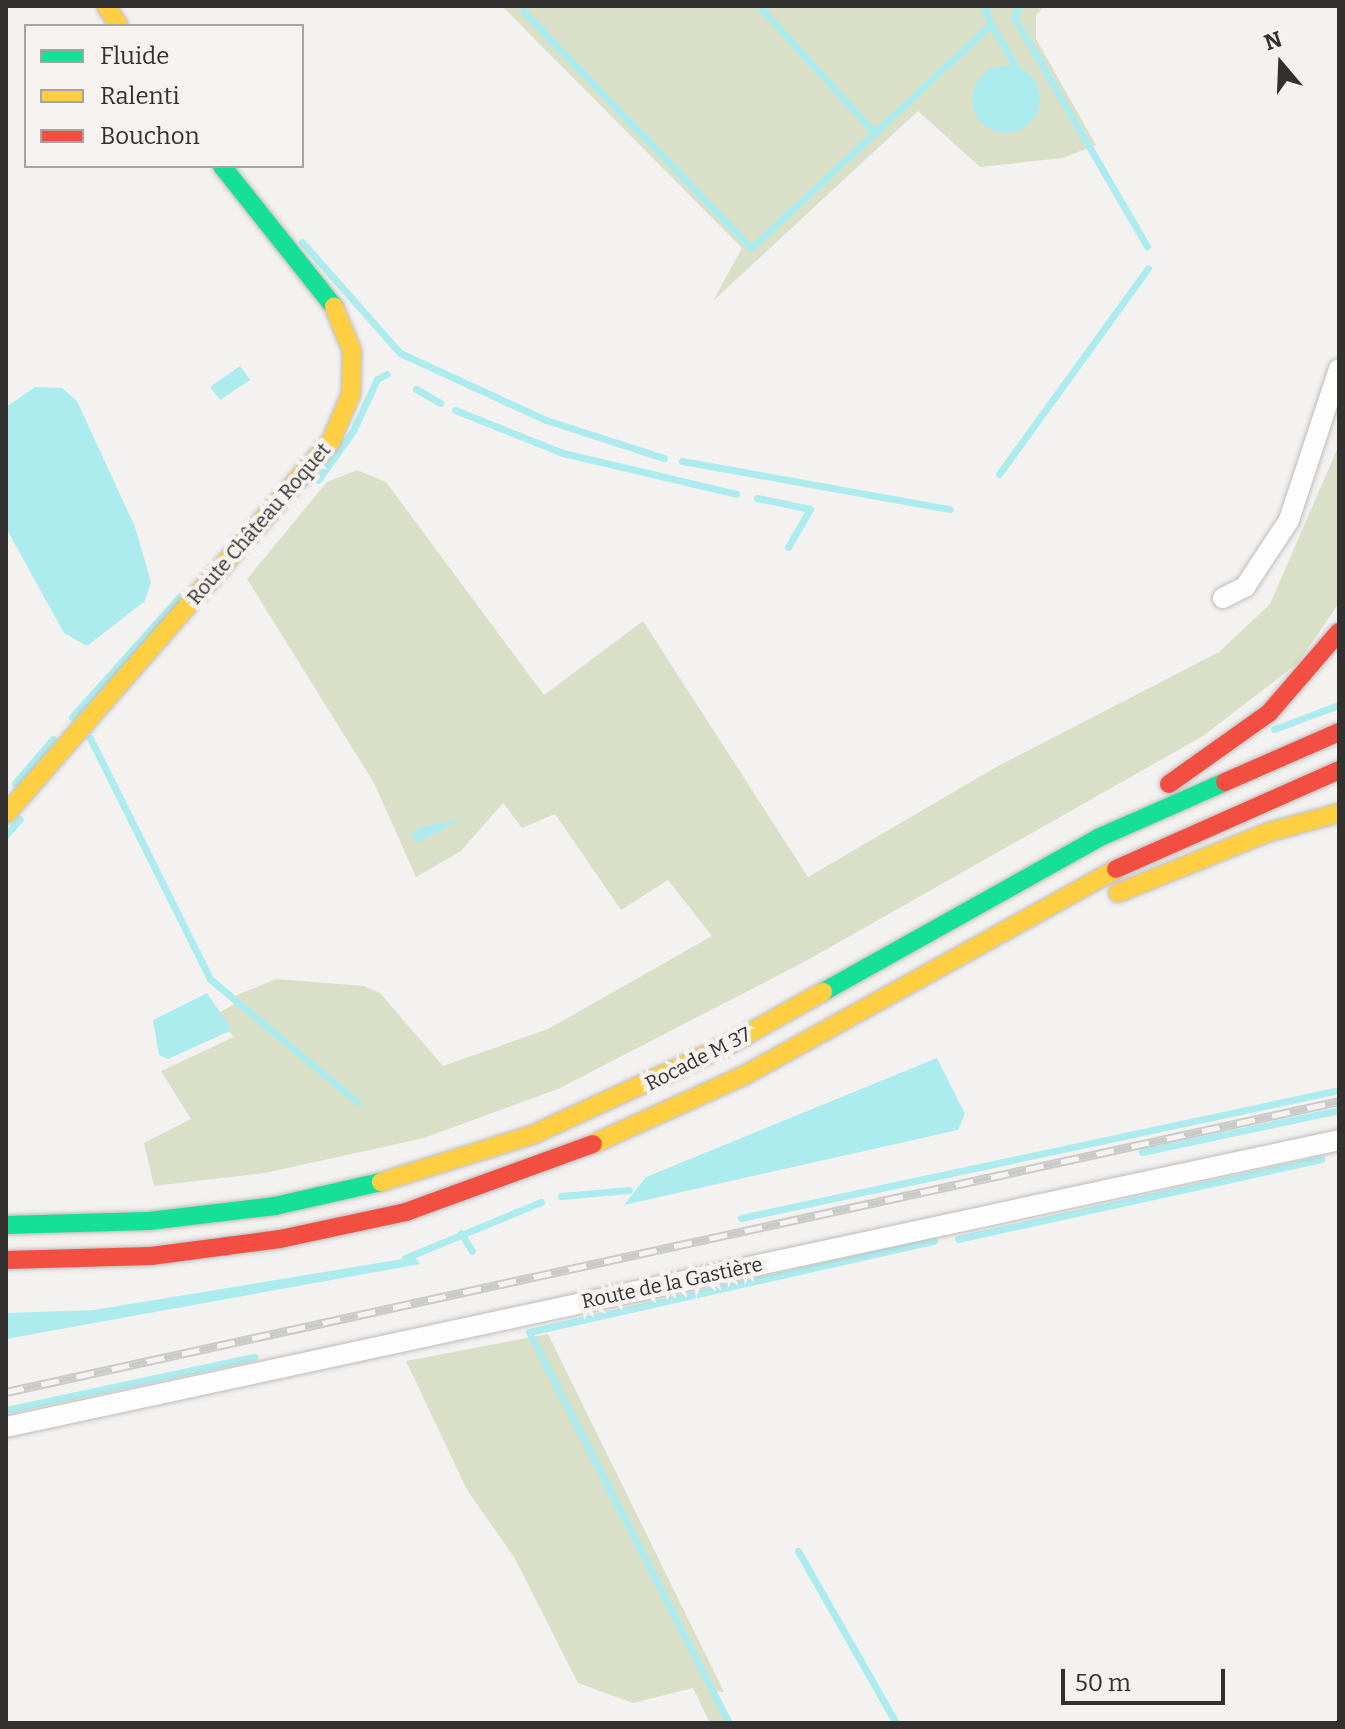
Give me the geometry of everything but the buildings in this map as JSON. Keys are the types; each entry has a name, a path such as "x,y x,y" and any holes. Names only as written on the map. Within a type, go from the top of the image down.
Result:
{"main road":[{"path":"106,6 118,24"},
{"name":"Route Château Roquet","path":"6,814 298,485 331,441 351,394 352,351 338,312 224,168"},
{"path":"1039,869 1248,731 1339,632"},
{"name":"Rocade M 37","path":"6,1225 149,1221 275,1206 482,1153 693,1063 1039,869 1339,732"},
{"name":"Rocade M 37","path":"6,1260 236,1246 465,1194 672,1112 1114,870 1339,770"},
{"path":"984,939 1339,813"}],"street":[{"path":"1223,598 1245,587 1289,520 1339,369"},
{"name":"Route de la Gastière","path":"6,1427 1339,1140"}],"green space":[{"path":"502,6 1045,6 1036,15 1036,39 1096,145 1063,158 980,167 918,111 713,301 742,248"},
{"path":"1339,445 1339,603 1298,663 1203,736 804,962 558,1089 424,1138 265,1173 154,1186 144,1143 191,1119 161,1071 234,1037 215,1015 238,1002 232,997 276,979 364,986 380,993 443,1066 548,1029 712,936 668,880 621,910 555,814 522,828 503,803 461,851 416,877 374,783 247,579 327,482 357,470 386,482 544,695 643,621 808,877 998,766 1219,652 1270,604"},
{"path":"548,1334 724,1692 711,1691 729,1723 710,1723 693,1688 633,1703 578,1683 514,1557 467,1490 406,1361"}],"water":[{"path":"1006,65 1030,75 1040,99 1030,123 1006,133 982,123 972,99 982,75"},
{"path":"240,366 250,380 220,400 210,387"},
{"path":"35,387 62,388 77,401 135,527 151,582 145,601 87,646 64,633 6,528 6,407"},
{"path":"462,819 417,843 410,836 420,827"},
{"path":"207,993 232,1030 168,1059 159,1055 153,1020"},
{"path":"937,1058 965,1114 958,1130 624,1205 646,1177"},
{"path":"415,1257 420,1264 6,1339 6,1313 94,1310"}],"waterway":[{"path":"759,6 871,129"},
{"path":"984,6 991,24"},
{"path":"1019,6 1014,17 1147,246"},
{"path":"523,11 751,248 991,24 1017,69"},
{"path":"302,242 400,353 546,420 664,458"},
{"path":"999,474 1148,268"},
{"path":"318,480 353,431 377,379 387,374"},
{"path":"416,389 440,403"},
{"path":"455,410 563,453 736,494"},
{"path":"682,461 950,509"},
{"path":"757,498 810,509 788,547"},
{"path":"72,717 180,596"},
{"path":"1274,729 1339,705"},
{"path":"90,738 210,979 357,1102"},
{"path":"15,783 53,739"},
{"path":"6,835 20,819"},
{"path":"741,1218 1339,1090"},
{"path":"1142,1152 1339,1110"},
{"path":"958,1239 1321,1159"},
{"path":"561,1196 629,1190"},
{"path":"405,1258 541,1202"},
{"path":"461,1233 472,1251"},
{"path":"729,1723 529,1332 934,1241"},
{"path":"6,1410 254,1357"},
{"path":"798,1551 896,1723"}],"railway":[{"path":"6,1392 1339,1101"}],"traffic: fast":[{"path":"224,168 334,307"},
{"path":"823,992 1098,838 1225,782"},
{"path":"6,1225 149,1221 275,1206 381,1182"}],"traffic: slow":[{"path":"106,6 118,24"},
{"path":"6,814 331,441 351,394 352,351 334,307"},
{"path":"1118,893 1269,832 1339,813"},
{"path":"593,1144 745,1075 1116,869"},
{"path":"381,1182 532,1135 728,1045 823,992"}],"traffic: jam":[{"path":"1169,784 1269,713 1339,632"},
{"path":"1225,782 1339,732"},
{"path":"1116,869 1339,770"},
{"path":"6,1260 151,1256 280,1239 406,1212 593,1144"}]}
